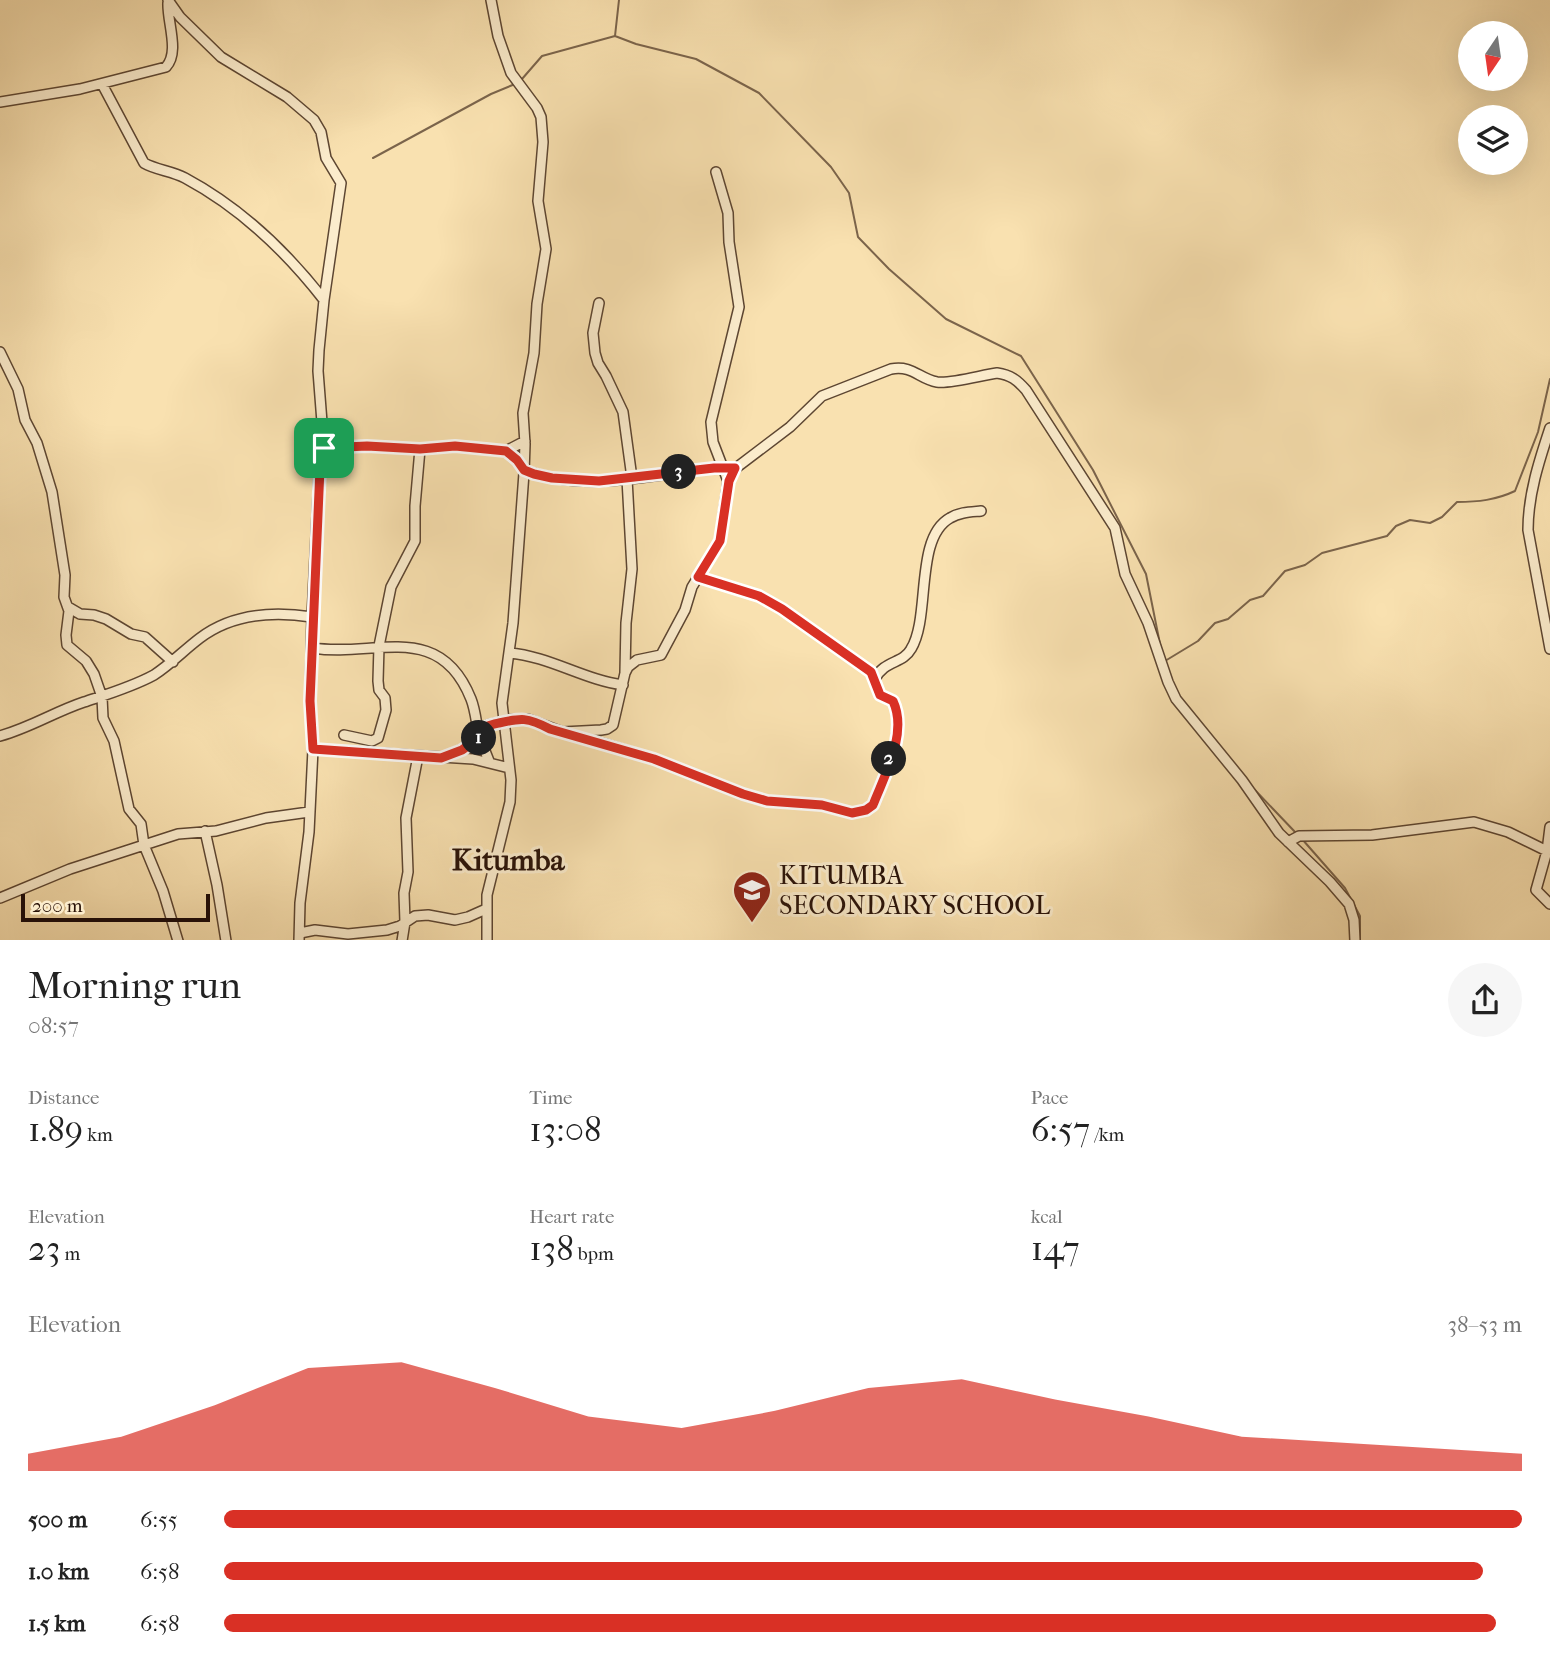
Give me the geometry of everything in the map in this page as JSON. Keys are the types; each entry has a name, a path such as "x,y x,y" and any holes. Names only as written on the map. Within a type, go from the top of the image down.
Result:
{"street":[{"path":"0,102 102,84 169,64 173,48 168,23 168,0"},
{"path":"168,0 180,17 221,57 286,97 318,125 326,158 341,183 324,300 318,371 324,448 319,476 312,617 310,701 313,749 309,845 300,903 299,937 314,930 348,934 393,929 420,915 455,920 468,918 486,909"},
{"path":"487,940 486,909 490,883 509,811 511,780 502,703 509,653 524,470 523,413 534,353 537,304 546,249 538,201 542,128 537,108 507,65 491,0"},
{"path":"102,84 144,163 185,179 250,222 293,261 324,300"},
{"path":"625,673 637,660 661,655 698,577 720,541 730,468 713,442 711,422 739,298 729,242 728,213 716,172"},
{"path":"563,732 609,728 614,720 625,673 626,623 632,569 629,478 622,412 607,376 597,363 595,353 593,325 598,303"},
{"path":"1,355 18,388 25,420 37,443 52,492 63,555 64,597 70,618 67,645 90,667 102,697 103,719 114,741 129,809 141,824 144,845 163,891 178,940"},
{"path":"506,451 524,470 552,478 599,481 730,468 790,427 822,396 891,369 906,368 934,382 943,383 997,373 1012,376 1026,390 1115,528 1125,574 1148,623 1176,699 1242,780 1279,833 1349,904 1354,920 1355,940"},
{"path":"1550,428 1528,510 1528,530 1550,649"},
{"path":"324,448 367,446 420,449 455,446 506,451 525,441"},
{"path":"344,735 372,741 378,738 385,716 386,700 379,690 378,681 379,646 391,587 415,541 420,449"},
{"path":"875,679 884,667 912,648 920,622 930,549 935,532 949,518 962,513 981,511"},
{"path":"441,758 462,750 488,725 528,719 663,762 743,794 778,802 822,805 859,813 873,805 898,736 893,701 880,695 875,679 865,668 773,603 711,579 698,577"},
{"path":"68,607 79,614 106,619 131,634 145,638 173,662"},
{"path":"0,736 25,729 152,675 173,662 209,632 252,615 274,613 312,617"},
{"path":"313,648 339,652 379,646 425,651 443,659 469,695 489,761"},
{"path":"509,653 527,655 601,681 623,685"},
{"path":"313,749 489,761 509,768"},
{"path":"402,940 408,865 407,818 418,756"},
{"path":"0,898 70,869 178,834 223,830 266,818 309,812"},
{"path":"1288,842 1299,836 1372,835 1474,822 1508,832 1547,851"},
{"path":"1550,827 1547,851 1536,890 1540,891 1550,904"},
{"path":"205,831 226,940"}],"waterway":[{"path":"619,0 615,36 696,59 759,93 831,167 849,193 858,237 889,269 946,319 1021,356 1093,470 1146,574 1161,649"},
{"path":"522,79 542,56 615,36"},
{"path":"373,158 491,94 515,84"},
{"path":"1165,661 1198,641 1215,623 1228,619 1250,600 1263,596 1285,571 1305,565 1322,553 1387,536 1396,526 1410,520 1430,523 1442,517 1457,502 1487,500 1515,491 1538,432 1550,379"},
{"path":"1254,789 1296,833"},
{"path":"1302,839 1345,888 1360,916 1360,940"}],"place":[{"name":"KITUMBA SECONDARY SCHOOL","path":"752,924"}],"district":[{"name":"Kitumba","path":"508,860"}],"route":[{"path":"476,447 506,451 524,470 534,474 599,481 735,468 730,475 720,541 698,577 711,579 773,603 871,672 880,695 893,701 898,726 898,736 873,805 859,813 852,813 822,805 767,801 654,759 550,729 538,721 521,718 503,720 482,728 478,732 480,737 472,745 441,758 313,749 310,701 312,617 319,476 324,448 476,447"}]}
